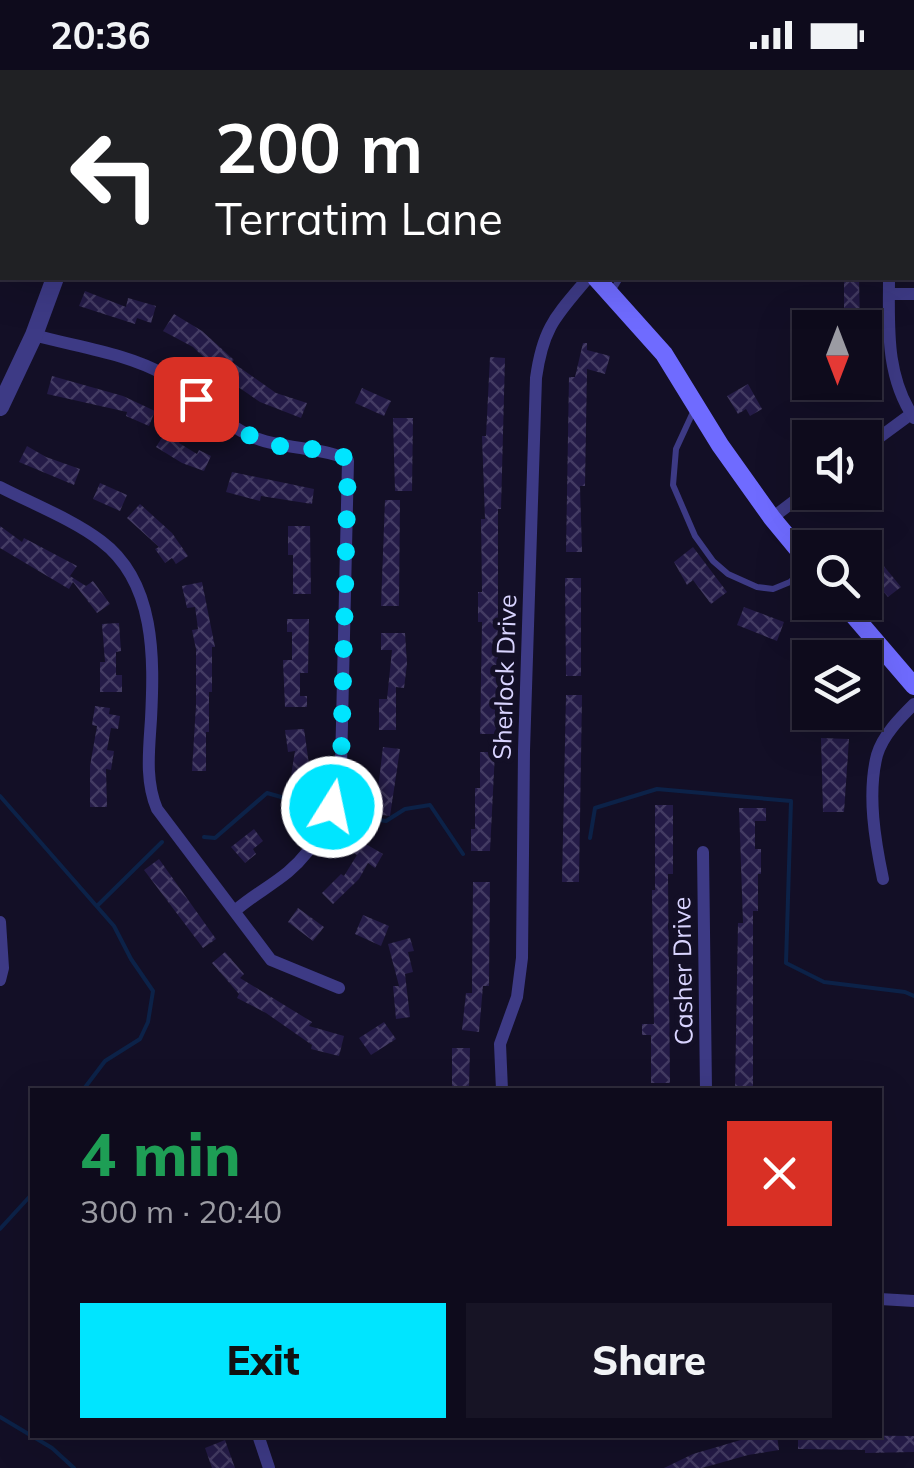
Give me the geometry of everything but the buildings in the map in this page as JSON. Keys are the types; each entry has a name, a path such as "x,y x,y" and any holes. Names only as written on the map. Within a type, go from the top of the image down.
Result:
{"main road":[{"path":"615,286 792,542"},
{"path":"857,620 914,686"}],"street":[{"path":"0,408 54,280"},
{"name":"Sherlock Drive","path":"502,1088 500,1044 517,997 522,958 524,714 536,378 540,349 551,320 586,280"},
{"path":"882,436 912,416 895,379 890,350 889,280"},
{"path":"889,294 914,294"},
{"path":"34,335 154,370 254,438 287,448 340,454 348,460 341,766 337,791 326,823 308,852 284,876 236,910"},
{"path":"0,487 102,542 136,589 148,621 153,655 150,794 157,810 271,960 339,988"},
{"path":"772,518 792,503"},
{"path":"883,880 876,844 874,784 878,752 894,725 914,704"},
{"name":"Casher Drive","path":"703,852 706,1088"},
{"path":"0,922 0,980"},
{"path":"882,1300 914,1301"},
{"path":"259,1438 269,1468"}],"lane":[{"path":"696,406 680,436 672,473 672,485 695,536 728,574 757,587 780,586 792,577"}],"waterway":[{"path":"590,838 595,808 657,789 791,801 786,963 824,982 914,996"},
{"path":"204,837 215,838 267,793 320,808"},
{"path":"0,796 114,926 153,991 148,1022 140,1039 105,1061 85,1088"},
{"path":"351,816 386,821 405,809 430,805 463,854"},
{"path":"97,906 162,842"},
{"path":"0,1229 30,1196"},
{"path":"0,1417 30,1435"},
{"path":"35,1438 74,1468"}],"route":[{"path":"196,399 254,438 287,448 340,454 348,460 341,766 332,807"}]}
